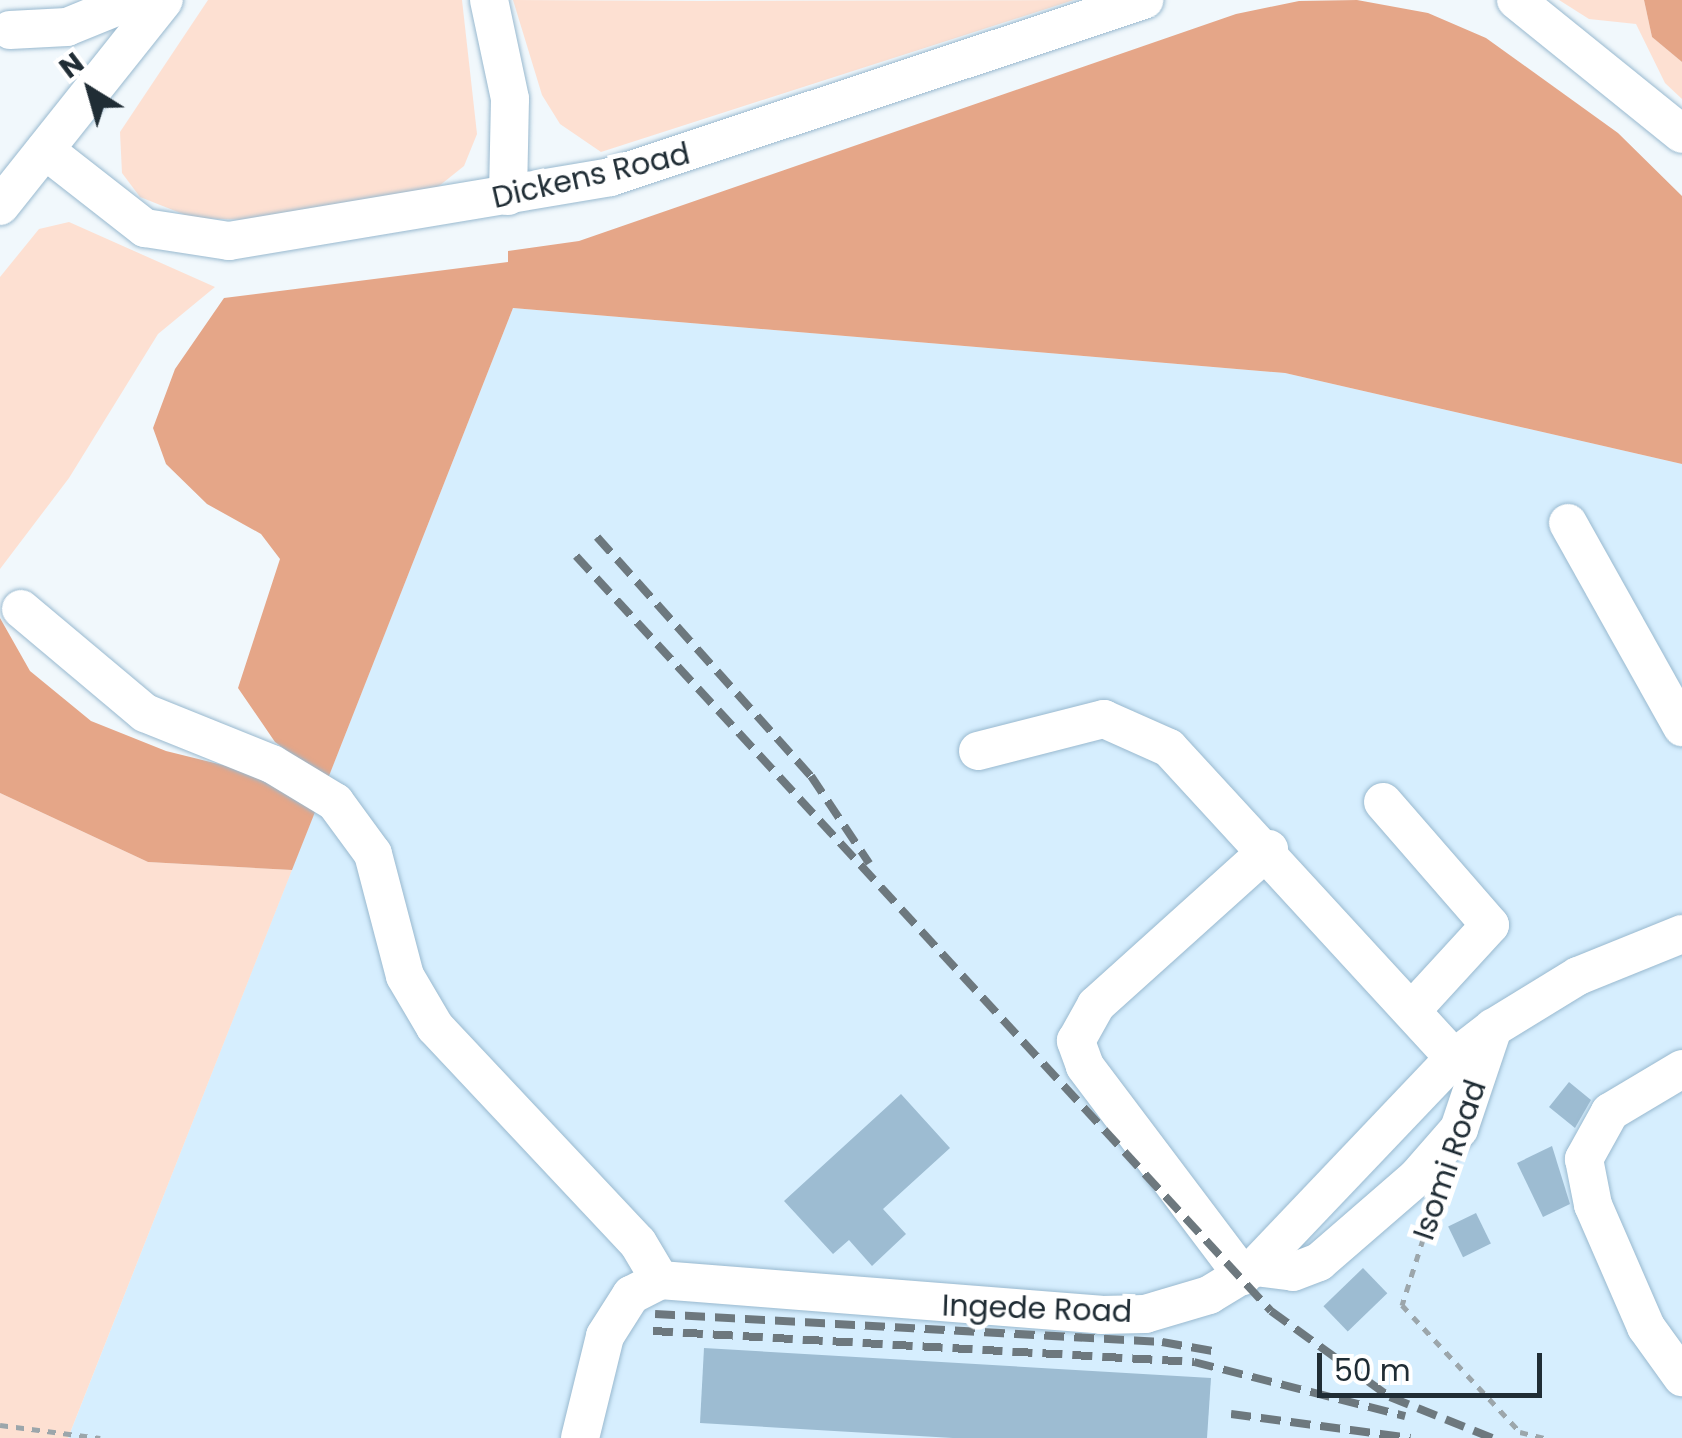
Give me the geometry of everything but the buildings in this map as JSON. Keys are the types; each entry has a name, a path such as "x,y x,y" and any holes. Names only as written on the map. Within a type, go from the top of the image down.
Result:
{"street":[{"path":"10,30 67,27 133,0"},
{"path":"0,206 164,0"},
{"path":"489,0 510,99 508,196"},
{"name":"Dickens Road","path":"45,150 119,212 192,241 508,196 685,157 1144,0"},
{"path":"1516,0 1682,134"},
{"path":"1568,523 1682,727"},
{"path":"21,609 145,713 272,764 336,802 373,854 404,976 435,1026 638,1243 660,1280 631,1294 606,1336 580,1438"},
{"path":"978,751 1068,722 1104,720 1141,730 1169,748 1269,849 1454,1058"},
{"path":"1384,802 1490,925 1412,1010"},
{"path":"1249,1272 1086,1066 1076,1041 1096,1005 1269,849"},
{"path":"1493,1028 1578,976 1682,934"},
{"name":"Ingede Road","path":"660,1280 1101,1315 1176,1306 1249,1272 1454,1058 1493,1028"},
{"name":"Isomi Road","path":"1249,1272 1293,1272 1319,1262 1459,1129 1493,1028"},
{"path":"1682,1069 1610,1112 1584,1159 1593,1205 1646,1327 1682,1377"}],"path":[{"name":"Isomi Road","path":"1436,1200 1402,1306 1520,1432 1544,1438"},
{"path":"0,1425 100,1438"}],"shaded area":[{"path":"208,0 462,0 477,134 464,166 434,190 247,220 193,218 140,197 122,173 120,132"},
{"path":"513,0 1074,0 601,152 560,124 542,95"},
{"path":"1357,0 1428,13 1486,38 1618,133 1682,196 1682,464 1285,373 513,308 327,781 275,742 238,688 280,559 261,534 207,504 166,464 153,428 175,369 224,298 508,262 508,251 579,241 1236,14 1299,1"},
{"path":"1559,0 1644,0 1652,37 1682,62 1682,99 1665,83 1636,24 1589,19"},
{"path":"1644,0 1682,0 1682,62 1652,37"},
{"path":"69,222 215,287 158,334 69,478 0,569 0,277 39,229"},
{"path":"513,308 1285,373 1682,464 1682,1438 68,1438"},
{"path":"0,618 30,671 91,721 166,751 271,777 317,807 292,870 148,862 0,793"},
{"path":"0,793 148,862 292,870 68,1438 0,1438"}],"railway":[{"path":"597,537 811,776 869,863"},
{"path":"576,556 1271,1311 1390,1397 1492,1438"},
{"path":"655,1314 1162,1342 1218,1352"},
{"path":"653,1331 1194,1362 1405,1416"},
{"path":"1231,1414 1410,1438"}]}
